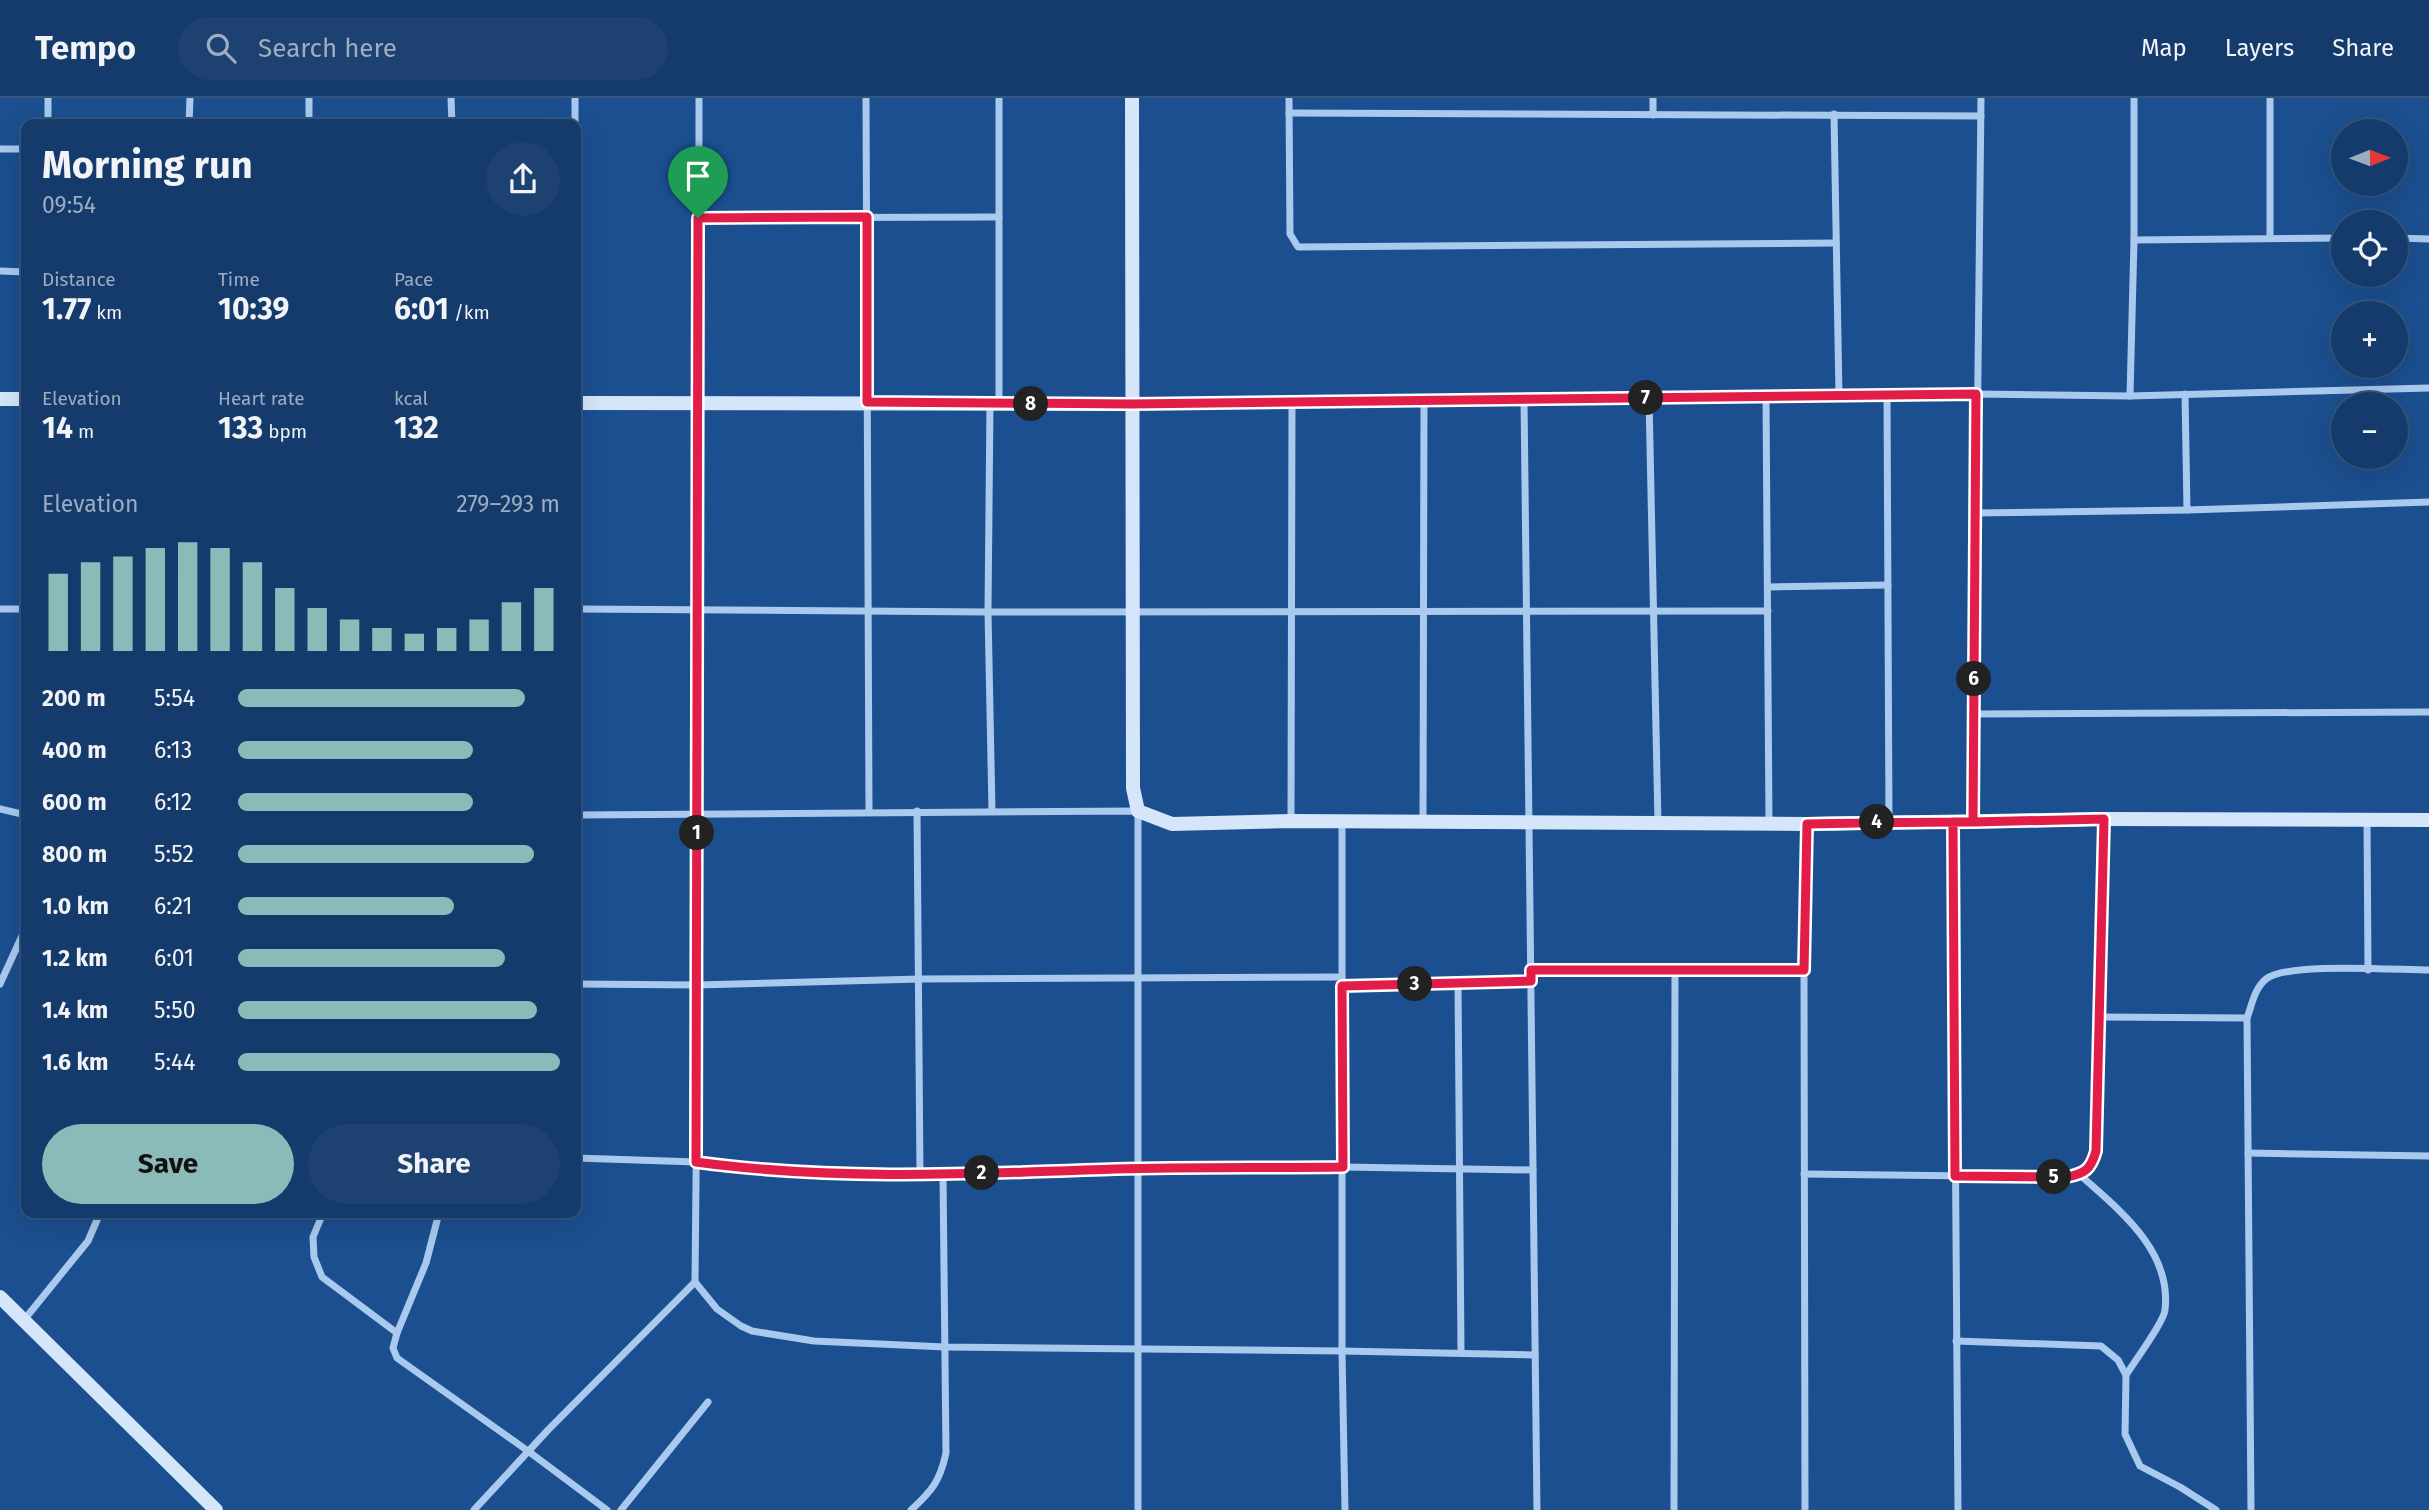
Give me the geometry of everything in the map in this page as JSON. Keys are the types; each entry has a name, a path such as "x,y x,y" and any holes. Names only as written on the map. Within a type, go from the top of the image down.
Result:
{"street":[{"path":"48,98 48,119"},
{"path":"190,98 190,119"},
{"path":"309,98 309,119"},
{"path":"452,98 452,119"},
{"path":"575,98 575,119"},
{"path":"699,98 695,1282 717,1309 752,1331 814,1342 945,1348 1535,1355"},
{"path":"866,98 869,812"},
{"path":"992,811 988,612 999,216 999,98"},
{"path":"1132,98 1133,788 1138,811 1139,980 1136,1168 1138,1510"},
{"path":"1289,98 1290,234 1298,247 1836,243"},
{"path":"1653,98 1653,115"},
{"path":"1973,822 1981,98"},
{"path":"2130,396 2134,98"},
{"path":"2270,98 2270,238"},
{"path":"1289,113 1981,116"},
{"path":"1834,114 1839,395"},
{"path":"0,149 21,149"},
{"path":"698,218 999,216"},
{"path":"2134,240 2331,238"},
{"path":"2408,239 2429,239"},
{"path":"0,271 21,272"},
{"path":"581,402 698,405 867,402 1132,404 1839,395 2130,396 2429,388"},
{"path":"2185,394 2187,510"},
{"path":"1887,395 1889,822"},
{"path":"1766,396 1769,823"},
{"path":"1649,398 1658,823"},
{"path":"0,399 21,399"},
{"path":"1524,399 1537,1510"},
{"path":"1423,822 1424,400"},
{"path":"1291,821 1292,402"},
{"path":"1975,513 2187,510 2429,502"},
{"path":"1768,587 1888,585"},
{"path":"0,609 21,609"},
{"path":"581,609 988,612 1768,611"},
{"path":"1974,714 2429,712"},
{"path":"0,809 21,814"},
{"path":"917,811 920,1175"},
{"path":"581,815 1138,811 1172,824 1291,821 1807,824 2104,819 2429,820"},
{"path":"1804,1174 2066,1177 2080,1175 2089,1170 2096,1151 2104,819"},
{"path":"2367,820 2368,970"},
{"path":"1342,822 1342,1351 1345,1510"},
{"path":"1953,822 1958,1510"},
{"path":"1805,1510 1804,970 1807,824"},
{"path":"0,984 21,938"},
{"path":"2250,1510 2247,1018 2256,989 2267,978 2280,972 2309,969 2429,970"},
{"path":"1531,970 1804,970"},
{"path":"1674,1510 1675,970"},
{"path":"581,985 920,979 1458,983 1531,981"},
{"path":"1458,983 1461,1353"},
{"path":"2100,1017 2247,1018"},
{"path":"2248,1153 2429,1156"},
{"path":"581,1158 696,1162 805,1173 920,1175 1136,1168 1533,1170"},
{"path":"911,1510 928,1494 942,1475 946,1453 943,1175"},
{"path":"2080,1175 2129,1219 2156,1256 2165,1312 2126,1375"},
{"path":"23,1320 88,1241 98,1218"},
{"path":"321,1218 313,1237 314,1257 322,1277 397,1333"},
{"path":"438,1218 426,1264 397,1333 393,1348 397,1358 607,1510"},
{"path":"474,1510 528,1451 695,1282"},
{"path":"0,1297 216,1510"},
{"path":"1956,1341 2101,1346 2118,1360 2126,1375 2125,1434 2140,1466 2180,1486 2216,1510"},
{"path":"621,1510 708,1402"}],"route":[{"path":"698,218 696,1162 817,1174 920,1175 1136,1168 1343,1167 1342,986 1531,981 1531,970 1804,970 1807,824 1889,822 1953,822 1973,822 2104,819 2096,1151 2089,1170 2080,1175 2066,1177 1955,1176 1953,822 1973,822 1976,394 1132,404 867,402 867,217 698,218"}]}
